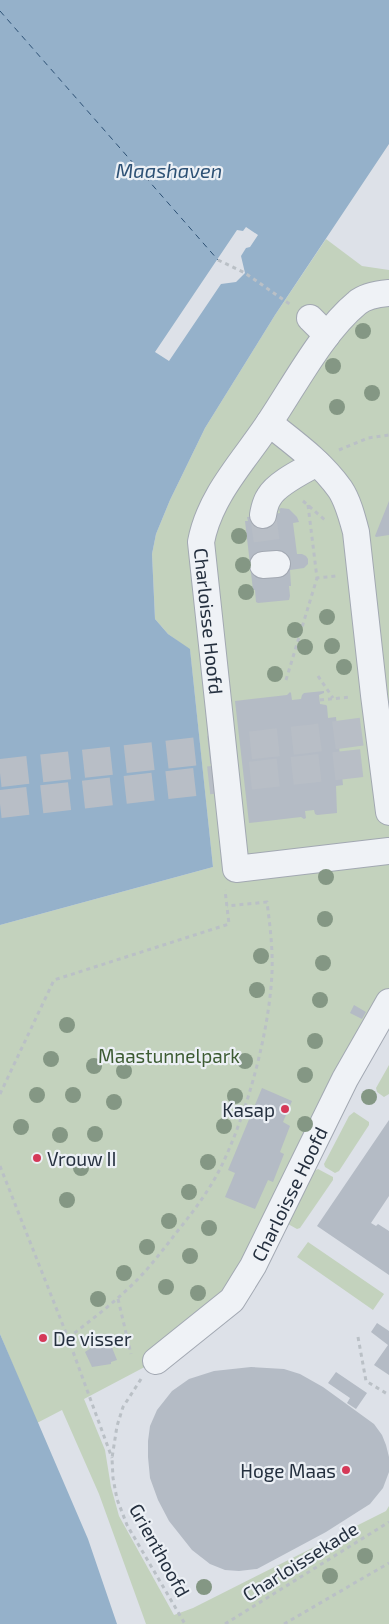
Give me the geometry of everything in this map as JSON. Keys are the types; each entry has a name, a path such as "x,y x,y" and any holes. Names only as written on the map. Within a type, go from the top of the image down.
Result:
{"street":[{"name":"Charloisse Hoofd","path":"236,868 201,542 203,530 227,481 269,423 318,326 368,297 389,293"},
{"path":"269,423 302,448 317,463 340,490 351,514 356,532 389,812"},
{"path":"263,516 270,495 278,487 317,463"},
{"path":"236,868 389,851"},
{"name":"Charloisse Hoofd","path":"146,1367 232,1300 253,1266 345,1079 389,1002"}],"path":[{"path":"218,260 245,274 318,326"},
{"path":"317,463 336,451 368,438 389,435"},
{"path":"278,487 296,495 329,523"},
{"path":"286,680 317,578 308,505"},
{"path":"317,578 360,573"},
{"path":"318,676 333,698"},
{"path":"0,1094 54,980 229,924 223,870 236,868"},
{"path":"68,1338 118,1298 154,1262 207,1191 231,1144 258,1061 266,1022 272,975 272,945 267,902 227,906"},
{"path":"0,1166 68,1338 112,1458"},
{"path":"118,1298 131,1354"},
{"path":"358,1337 366,1381 389,1395"},
{"path":"112,1458 114,1440 123,1407 146,1367"},
{"path":"138,1382 146,1367"},
{"name":"Grienthoofd","path":"112,1458 117,1499 128,1525 185,1624"},
{"name":"Charloissekade","path":"225,1624 389,1522"},
{"path":"284,1624 389,1563"}],"green space":[{"name":"Maastunnelpark","path":"326,239 362,266 389,270 389,1002 253,1266 156,1361 84,1399 105,1450 111,1487 119,1516 174,1615 193,1608 386,1511 389,1506 389,1624 146,1624 99,1494 62,1410 37,1423 0,1334 0,925 213,867 190,650 168,634 155,619 152,554 156,534 170,500 205,428 275,315"},
{"path":"389,1065 389,1094 384,1097 377,1092 376,1088"},
{"path":"354,1112 369,1122 369,1125 339,1171 335,1173 325,1167 324,1164 349,1116"},
{"path":"318,1169 333,1177 333,1180 300,1228 297,1229 288,1224 288,1220 314,1171"},
{"path":"308,1242 384,1294 373,1310 297,1257"}],"water":[{"name":"Maashaven","path":"0,0 389,0 389,144 275,315 205,428 170,500 156,534 152,554 155,619 168,634 190,649 213,867 0,925"},
{"path":"0,1334 88,1539 117,1624 0,1624"}],"pier":[{"path":"246,227 258,235 241,256 245,273 236,282 221,284 169,361 155,352 237,230 243,231"}],"building":[{"path":"389,501 389,535 376,537 375,536"},
{"path":"279,509 289,509 297,517 299,522 293,523 297,554 306,556 308,564 304,568 290,570 291,586 289,586 289,600 258,603 256,602 255,590 253,590 245,521 248,521 247,517 280,513"},
{"path":"324,691 324,693 319,695 320,704 327,706 328,718 336,717 343,785 336,786 337,813 317,815 314,810 305,811 306,818 304,819 301,817 249,823 235,701 287,695 290,692 292,700 301,699 304,693"},
{"path":"354,1005 366,1012 362,1019 350,1013"},
{"path":"262,1088 292,1101 283,1122 290,1126 280,1152 284,1154 273,1182 268,1180 255,1209 225,1197 235,1173 228,1170"},
{"path":"389,1120 389,1196 371,1223 376,1226 378,1224 389,1231 389,1275 317,1226"},
{"path":"377,1323 389,1331 389,1375 374,1365 388,1345 371,1332"},
{"path":"109,1340 117,1360 111,1362 111,1364 92,1367 85,1352 101,1341"},
{"name":"Hoge Maas","path":"251,1367 284,1369 300,1374 323,1387 374,1424 386,1445 389,1457 389,1472 383,1488 370,1504 326,1532 257,1569 225,1570 210,1564 192,1550 169,1521 158,1500 150,1478 148,1441 150,1426 157,1410 172,1391 189,1379 214,1371"},
{"path":"336,1372 367,1393 356,1409 347,1403 350,1398 328,1383"}],"ferry route":[{"path":"0,11 218,260"}],"tunnel":[{"path":"263,515 270,565"},
{"path":"0,773 308,739 389,728"},
{"path":"0,804 389,760"}],"place":[{"name":"Kasap","path":"285,1109"},
{"name":"Vrouw II","path":"37,1158"},
{"name":"De visser","path":"43,1338"},
{"name":"Hoge Maas","path":"346,1470"}]}
